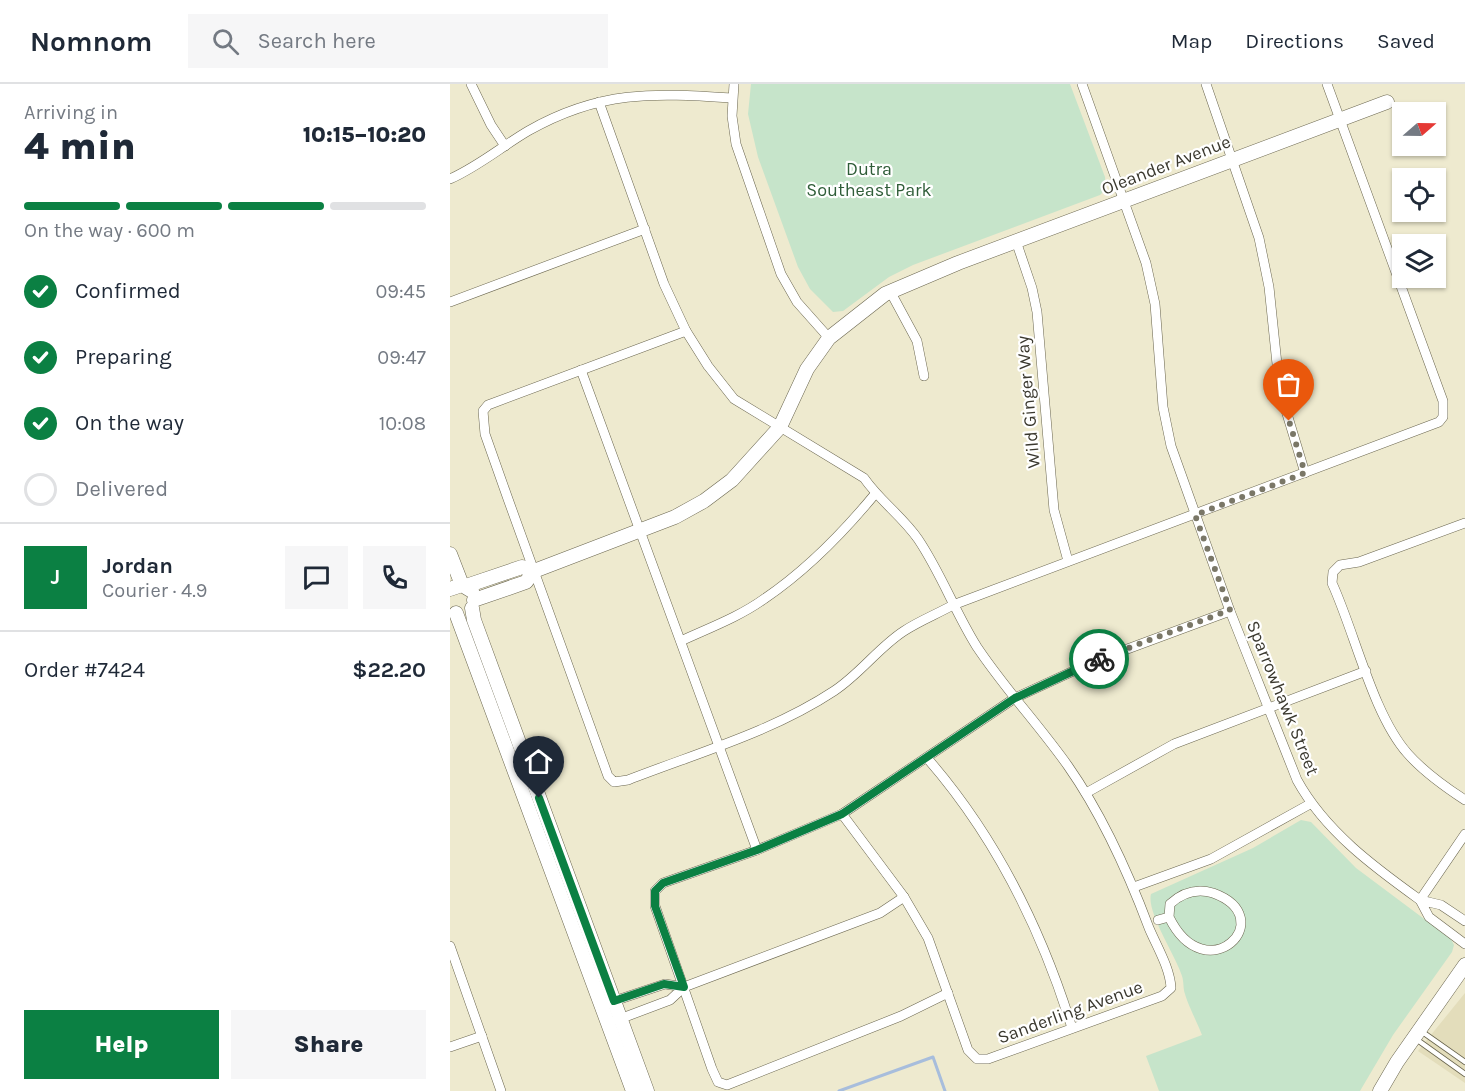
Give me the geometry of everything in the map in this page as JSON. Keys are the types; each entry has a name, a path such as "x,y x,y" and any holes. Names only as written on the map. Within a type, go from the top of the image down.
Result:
{"street":[{"path":"471,84 488,120 505,146"},
{"path":"734,84 733,131 737,150 781,273 797,302 830,338"},
{"name":"Sparrowhawk Street","path":"1082,84 1146,263 1155,304 1163,407 1171,446 1286,756 1310,804 1380,871 1420,900"},
{"path":"1206,84 1234,159 1259,238 1269,286 1277,364 1284,404 1305,473"},
{"path":"686,331 488,405 483,411 485,434 608,776 614,782 627,780 719,747 776,722 834,691 869,664 903,631 953,605 1418,432 1439,422 1444,407 1443,401 1327,84"},
{"path":"450,179 476,167 505,146 567,111 599,102 655,94 732,98"},
{"path":"599,102 664,284 686,331 708,366 734,399 864,478 875,495 898,515 918,540 979,649 1052,744 1086,793 1112,839 1134,887 1211,859 1310,804"},
{"name":"Oleander Avenue","path":"534,572 641,532 704,501 732,480 780,427 807,369 830,338 890,291 958,263 1387,102"},
{"path":"450,302 645,229"},
{"name":"Wild Ginger Way","path":"1016,241 1030,280 1037,312 1054,510 1068,561"},
{"path":"890,291 917,341 924,376"},
{"path":"581,370 757,850"},
{"path":"681,641 763,600 812,563 848,528 875,495"},
{"path":"1465,523 1369,559 1340,565 1333,572 1332,583 1384,714 1407,753 1443,785 1465,800"},
{"path":"450,554 459,587"},
{"path":"459,587 522,567 534,572"},
{"path":"534,572 526,582 473,604 452,610 615,1021 647,1091"},
{"path":"459,587 472,592 478,631 599,979"},
{"path":"842,814 904,897 928,938 948,993 901,1016 727,1086 718,1082 712,1069 655,906 655,891 663,883 757,850 842,814 1015,698 1077,668 1230,610"},
{"path":"1086,793 1174,744 1366,671"},
{"path":"927,758 991,843 1014,883 1059,985 1072,1028"},
{"path":"1420,900 1465,834"},
{"path":"1175,884 1179,895"},
{"name":"Sanderling Avenue","path":"948,993 968,1050 977,1059 988,1059 1162,996 1171,988 1170,975 1162,962 1134,887"},
{"path":"1201,890 1220,896 1235,909 1241,924 1237,939 1225,949 1207,950 1191,944 1174,928 1169,917 1170,904 1179,895 1201,890"},
{"path":"615,1021 670,1000 684,987 880,913 904,897"},
{"path":"1420,900 1441,905 1465,921"},
{"path":"1420,900 1429,917 1465,944"},
{"path":"1158,920 1169,917"},
{"path":"450,946 501,1091"},
{"path":"1380,1091 1465,965"},
{"path":"608,1003 664,984 684,987"},
{"path":"615,1021 633,1091"},
{"path":"450,1047 482,1036"}],"lane":[{"path":"1417,1034 1465,1062"},
{"path":"1417,1034 1465,1074"}],"shaded area":[{"path":"1465,993 1465,1083 1418,1051"}],"green space":[{"name":"Dutra Southeast Park","path":"751,84 1070,84 1105,177 1106,189 1100,195 913,265 889,277 843,311 833,312 810,289 798,267 758,157 748,114"},
{"path":"1301,820 1311,822 1356,868 1451,939 1454,945 1452,952 1393,1035 1360,1091 1159,1091 1146,1056 1202,1035 1186,998 1183,978 1153,912 1151,894 1253,848"}],"waterway":[{"path":"839,1091 933,1057 945,1091"}],"way so far":[{"path":"1099,659 1230,610 1195,515 1305,473 1289,421"}],"route":[{"path":"539,798 614,1001 664,984 684,987 655,906 655,891 663,883 757,850 842,814 1015,698 1099,659"}]}
